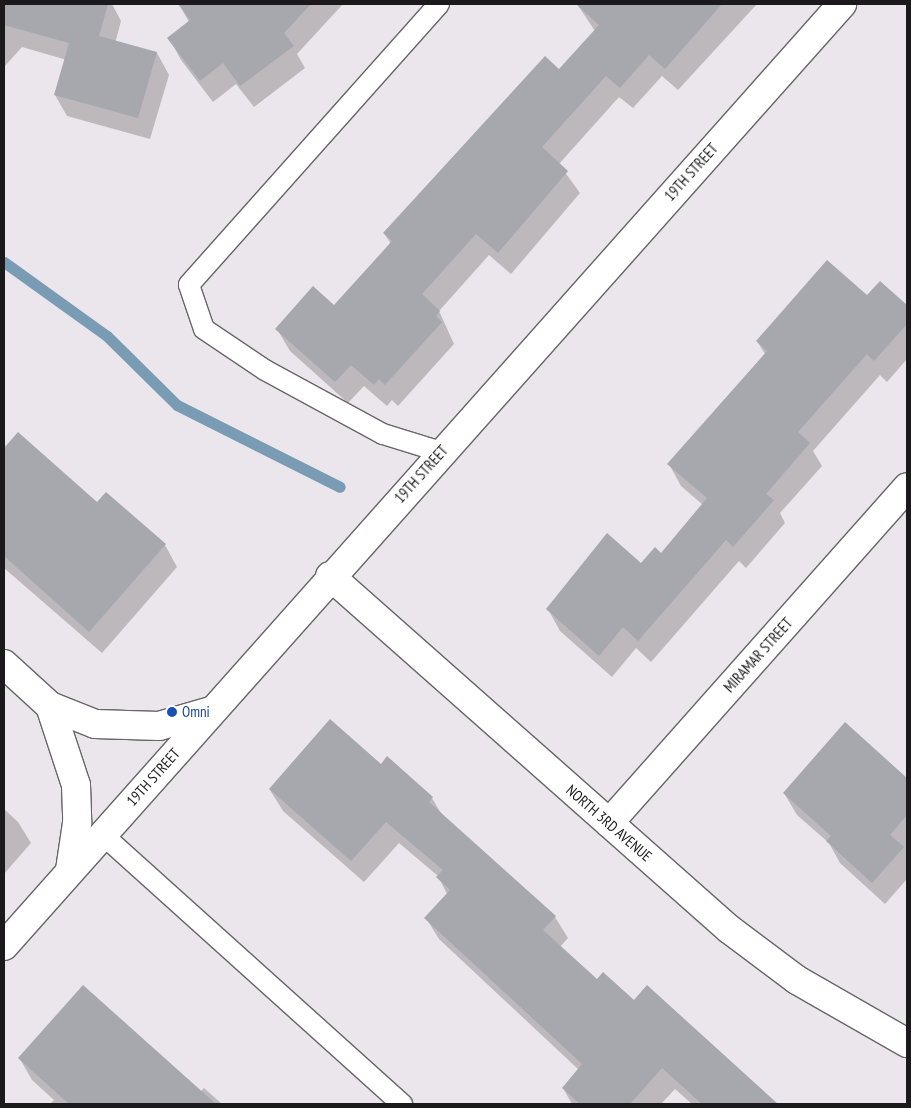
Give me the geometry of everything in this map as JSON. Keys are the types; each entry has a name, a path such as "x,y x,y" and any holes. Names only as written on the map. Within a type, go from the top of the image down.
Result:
{"street":[{"name":"19TH STREET","path":"4,946 330,576 842,4"},
{"name":"MIRAMAR STREET","path":"609,823 907,487"},
{"name":"NORTH 3RD AVENUE","path":"330,576 729,929 797,980 907,1043"},
{"path":"4,664 50,706 74,719 124,727 159,726 211,711"},
{"path":"50,706 76,785 77,823 70,870"}],"lane":[{"path":"439,4 189,285 204,329 265,370 383,434 441,452"},
{"path":"102,834 402,1104"}],"building":[{"path":"4,4 108,4 99,36 157,52 138,118 54,95 69,43 4,25"},
{"path":"178,4 311,4 284,33 294,46 240,86 223,63 200,81 167,38 190,20"},
{"path":"576,4 722,4 665,69 649,55 620,88 606,76 542,147 568,171 498,253 476,234 422,294 440,311 436,316 442,322 385,385 379,379 374,385 351,365 335,382 275,329 313,286 334,305 392,241 383,233 545,56 559,69 599,25"},
{"path":"827,260 867,295 880,281 907,305 907,324 874,361 867,354 798,432 810,443 766,494 774,500 733,547 726,540 638,641 623,627 599,656 546,609 607,533 641,563 655,547 661,553 707,498 667,464 767,351 756,341"},
{"path":"18,432 97,502 106,492 166,544 89,632 4,556 4,448"},
{"path":"330,719 381,764 387,756 433,797 429,802 556,916 543,930 597,979 603,972 634,1000 647,985 778,1104 702,1104 662,1068 630,1104 580,1104 562,1088 582,1064 424,918 450,890 436,877 443,870 386,822 351,861 269,789"},
{"path":"845,722 907,778 907,815 890,835 904,847 872,883 826,841 831,836 783,793"},
{"path":"83,985 216,1104 69,1104 18,1058"}],"waterway":[{"path":"4,262 107,336 177,405 340,487"}],"place":[{"name":"Omni","path":"172,712"}]}
